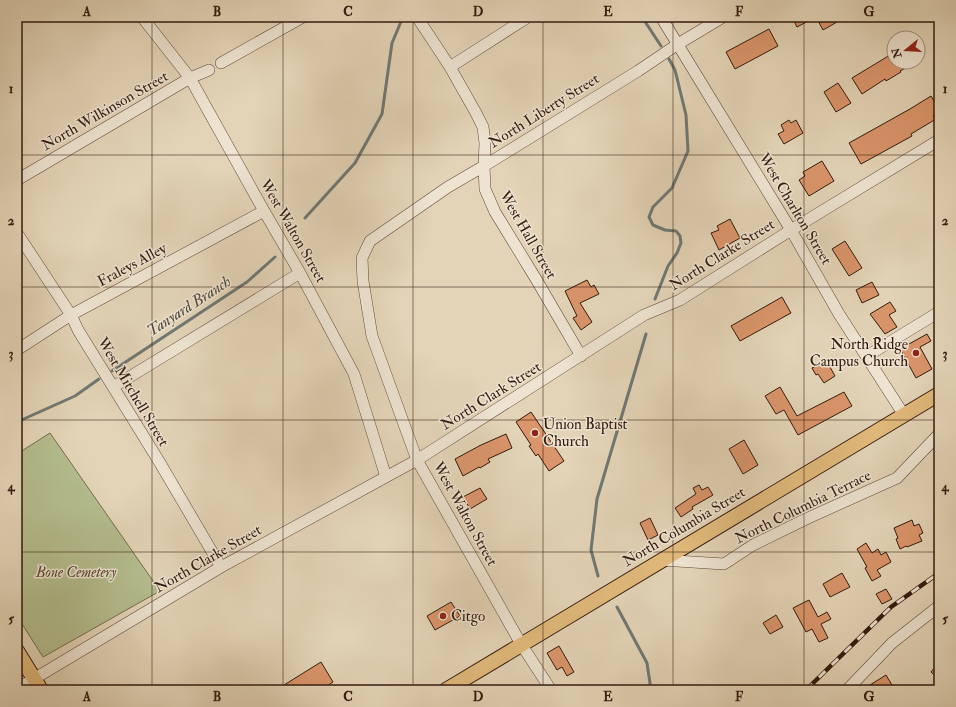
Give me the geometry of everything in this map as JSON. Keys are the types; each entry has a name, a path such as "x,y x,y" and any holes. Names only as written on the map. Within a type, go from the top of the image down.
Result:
{"main road":[{"name":"North Columbia Street","path":"446,690 939,394"},
{"path":"17,651 37,684"}],"street":[{"name":"West Walton Street","path":"142,17 190,78 264,211 300,272 354,374 386,477"},
{"path":"221,63 303,17"},
{"name":"West Hall Street","path":"417,17 450,67 483,127 485,143 485,189 495,212 536,278 581,356"},
{"path":"450,67 528,17"},
{"name":"West Charlton Street","path":"661,17 791,230 839,314 904,415"},
{"name":"North Liberty Street","path":"382,232 448,187 638,71 678,44 723,17"},
{"name":"North Wilkinson Street","path":"17,180 190,78 209,70"},
{"name":"North Clarke Street","path":"581,356 644,315 680,300 791,230 939,140"},
{"name":"Fraleys Alley","path":"17,350 71,315 264,211"},
{"name":"West Walton Street","path":"382,232 370,241 362,258 363,281 372,336 417,460 521,644 551,690"},
{"name":"West Mitchell Street","path":"17,234 71,315 78,330 160,463 221,567"},
{"path":"113,387 300,272"},
{"path":"867,356 939,312"},
{"name":"North Clark Street","path":"417,460 581,356"},
{"name":"North Columbia Terrace","path":"662,560 724,564 753,546 808,518 898,478 939,434"},
{"name":"North Clarke Street","path":"17,689 37,684 221,567 417,460"},
{"path":"847,690 892,643 939,606"}],"green space":[{"name":"Bone Cemetery","path":"50,433 160,591 43,657 17,616 17,454"}],"building":[{"path":"792,17 816,17 797,27"},
{"path":"816,17 834,17 837,22 823,30"},
{"path":"769,29 778,46 735,69 726,52"},
{"path":"886,57 886,70 902,70 900,71 901,72 886,81 885,79 862,94 852,78"},
{"path":"838,83 851,103 836,112 824,92"},
{"path":"931,96 939,109 939,112 933,116 936,119 911,134 912,136 861,164 849,143"},
{"path":"789,120 791,123 796,120 803,133 784,144 778,134 784,131 781,125"},
{"path":"822,161 834,181 809,196 799,180 805,176 803,172"},
{"path":"730,219 740,238 719,250 711,233 719,230 717,226"},
{"path":"845,241 862,268 849,276 832,249"},
{"path":"587,280 591,287 594,285 599,294 580,303 592,322 581,330 573,318 577,316 565,291"},
{"path":"872,282 879,295 862,303 856,290"},
{"path":"782,297 791,313 740,341 731,326"},
{"path":"890,302 896,311 889,315 897,327 885,334 870,314"},
{"path":"927,334 931,341 920,347 932,369 916,378 900,349"},
{"path":"826,360 835,376 824,383 818,374 816,375 812,368"},
{"path":"780,387 797,416 844,392 852,406 798,435 784,410 776,414 765,396"},
{"name":"Union Baptist Church","path":"531,412 564,461 549,471 538,454 536,456 529,446 531,445 516,422"},
{"path":"506,434 512,448 488,459 490,462 463,476 455,459"},
{"path":"744,440 758,465 743,474 729,449"},
{"path":"699,485 702,490 708,487 713,495 692,507 693,509 681,517 675,508 696,494 693,488"},
{"path":"480,488 487,499 470,509 463,497"},
{"path":"650,518 658,535 648,540 640,523"},
{"path":"912,520 914,526 919,524 923,533 919,535 922,541 900,549 894,528"},
{"path":"866,543 872,553 878,549 881,555 886,552 891,562 877,570 881,576 872,581 865,568 867,567 857,549"},
{"path":"842,573 850,587 830,597 823,584"},
{"path":"886,589 892,599 882,604 876,594"},
{"path":"809,600 818,617 827,612 831,619 821,624 828,638 819,642 812,629 806,632 793,608"},
{"name":"Citgo","path":"451,602 460,616 435,630 427,616"},
{"path":"776,615 783,627 770,634 763,623"},
{"path":"559,646 574,672 567,676 562,667 557,670 547,653"},
{"path":"321,662 333,682 321,690 276,690"},
{"path":"939,662 939,679 931,672"},
{"path":"886,675 895,690 862,690"}],"waterway":[{"name":"Tanyard Branch","path":"305,218 355,163 382,114 392,43 403,17"},
{"path":"642,17 661,46"},
{"path":"655,299 668,266 677,253 681,243 680,236 676,231 665,230 653,225 649,217 653,207 672,188 688,151 686,115 675,70 669,59"},
{"name":"Tanyard Branch","path":"112,371 247,282 275,257"},
{"path":"598,576 591,550 597,499 646,334"},
{"name":"Tanyard Branch","path":"17,422 75,396 99,379"},
{"path":"617,607 647,663 651,690"}],"railway":[{"path":"806,690 891,607 939,573"}],"place":[{"name":"North Ridge Campus Church","path":"916,353"},
{"name":"Union Baptist Church","path":"535,433"},
{"name":"Citgo","path":"443,616"}]}
